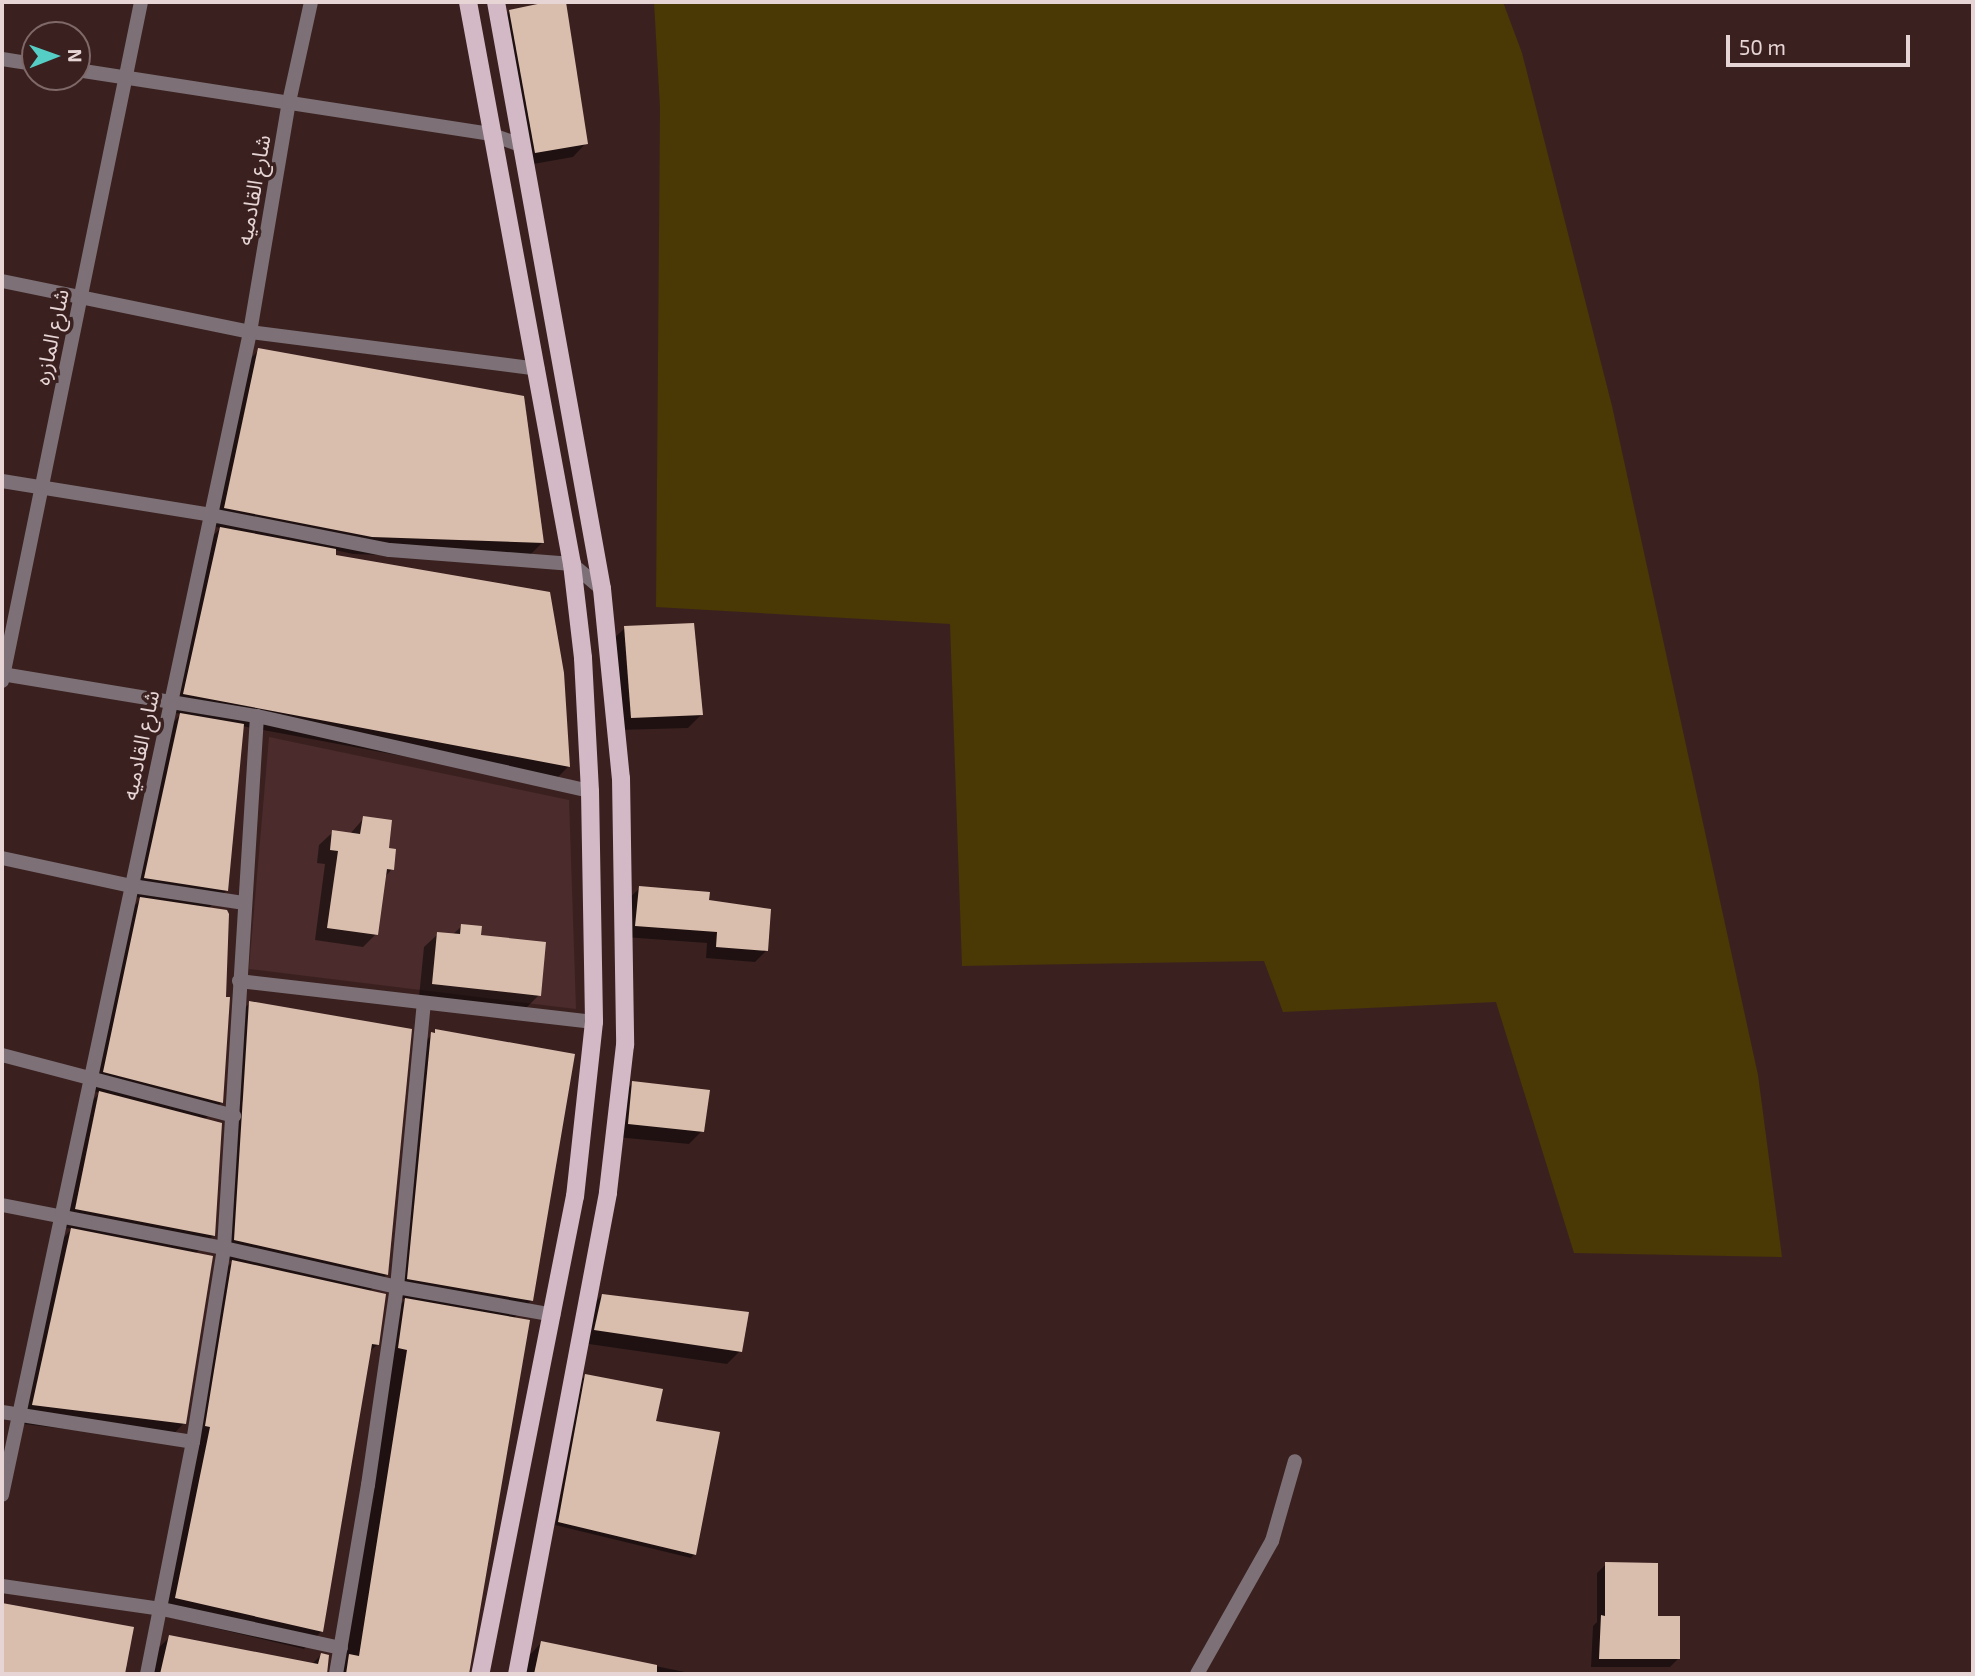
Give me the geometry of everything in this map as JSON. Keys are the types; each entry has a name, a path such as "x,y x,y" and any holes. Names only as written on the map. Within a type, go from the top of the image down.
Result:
{"main road":[{"path":"468,2 490,134 538,369 572,564 583,658 590,791 594,1023 575,1196 554,1315 480,1674"},
{"path":"496,2 601,589 621,778 625,1045 608,1193 517,1674"}],"street":[{"name":"شارع المازره","path":"2,676 141,2"},
{"name":"شارع القادميه","path":"2,1495 250,332 289,102 311,2"},
{"path":"2,59 21,62"},
{"path":"91,72 490,134 520,145"},
{"path":"2,281 250,332 538,369"},
{"path":"2,481 211,515 390,550 572,564 601,589"},
{"path":"2,676 257,716 590,791"},
{"path":"147,1674 193,1442 224,1248 257,716"},
{"path":"2,858 132,886 245,903"},
{"path":"239,981 594,1023"},
{"path":"336,1674 397,1287 424,1004"},
{"path":"2,1055 234,1116"},
{"path":"2,1205 224,1248 397,1287 554,1315"},
{"path":"2,1412 193,1442"},
{"path":"1197,1674 1272,1541 1295,1461"},
{"path":"2,1586 162,1609 341,1648"}],"shaded area":[{"path":"654,2 1503,2 1522,53 1612,406 1758,1075 1782,1257 1574,1253 1496,1002 1283,1012 1264,961 962,966 950,624 656,607 660,108"},
{"path":"269,737 569,800 576,1009 249,969"}],"building":[{"path":"547,2 566,2 588,144 535,153 509,10"},
{"path":"258,348 524,396 544,543 372,537 224,508"},
{"path":"220,527 336,549 336,555 550,592 564,673 570,767 183,694"},
{"path":"694,623 703,715 631,718 624,626"},
{"path":"180,713 244,724 228,891 144,878"},
{"path":"363,816 392,820 389,848 396,849 394,870 387,869 378,935 327,928 338,851 330,850 332,830 360,834"},
{"path":"639,886 710,892 709,900 771,909 768,951 716,947 717,932 635,926"},
{"path":"140,897 227,910 229,914 226,997 230,997 223,1103 103,1072"},
{"path":"461,924 482,926 481,935 546,942 541,996 432,984 437,932 460,934"},
{"path":"249,1001 412,1029 388,1275 234,1240"},
{"path":"435,1029 575,1054 533,1301 407,1279 431,1032 435,1033"},
{"path":"632,1081 710,1090 704,1132 628,1124"},
{"path":"99,1091 222,1123 215,1236 75,1209"},
{"path":"71,1228 213,1256 186,1424 32,1405"},
{"path":"232,1260 386,1294 379,1345 372,1344 323,1632 175,1598 210,1427 205,1426"},
{"path":"602,1294 749,1312 742,1352 594,1330"},
{"path":"405,1298 530,1320 469,1674 346,1674 349,1654 359,1656 407,1350 398,1348"},
{"path":"585,1374 663,1389 656,1421 720,1432 696,1555 558,1522"},
{"path":"1605,1562 1658,1563 1658,1616 1680,1616 1680,1659 1599,1659 1601,1615 1605,1616"},
{"path":"2,1603 134,1627 125,1674 2,1674"},
{"path":"169,1635 318,1664 321,1653 329,1655 327,1674 160,1674"},
{"path":"541,1641 657,1665 657,1674 534,1674"}]}
